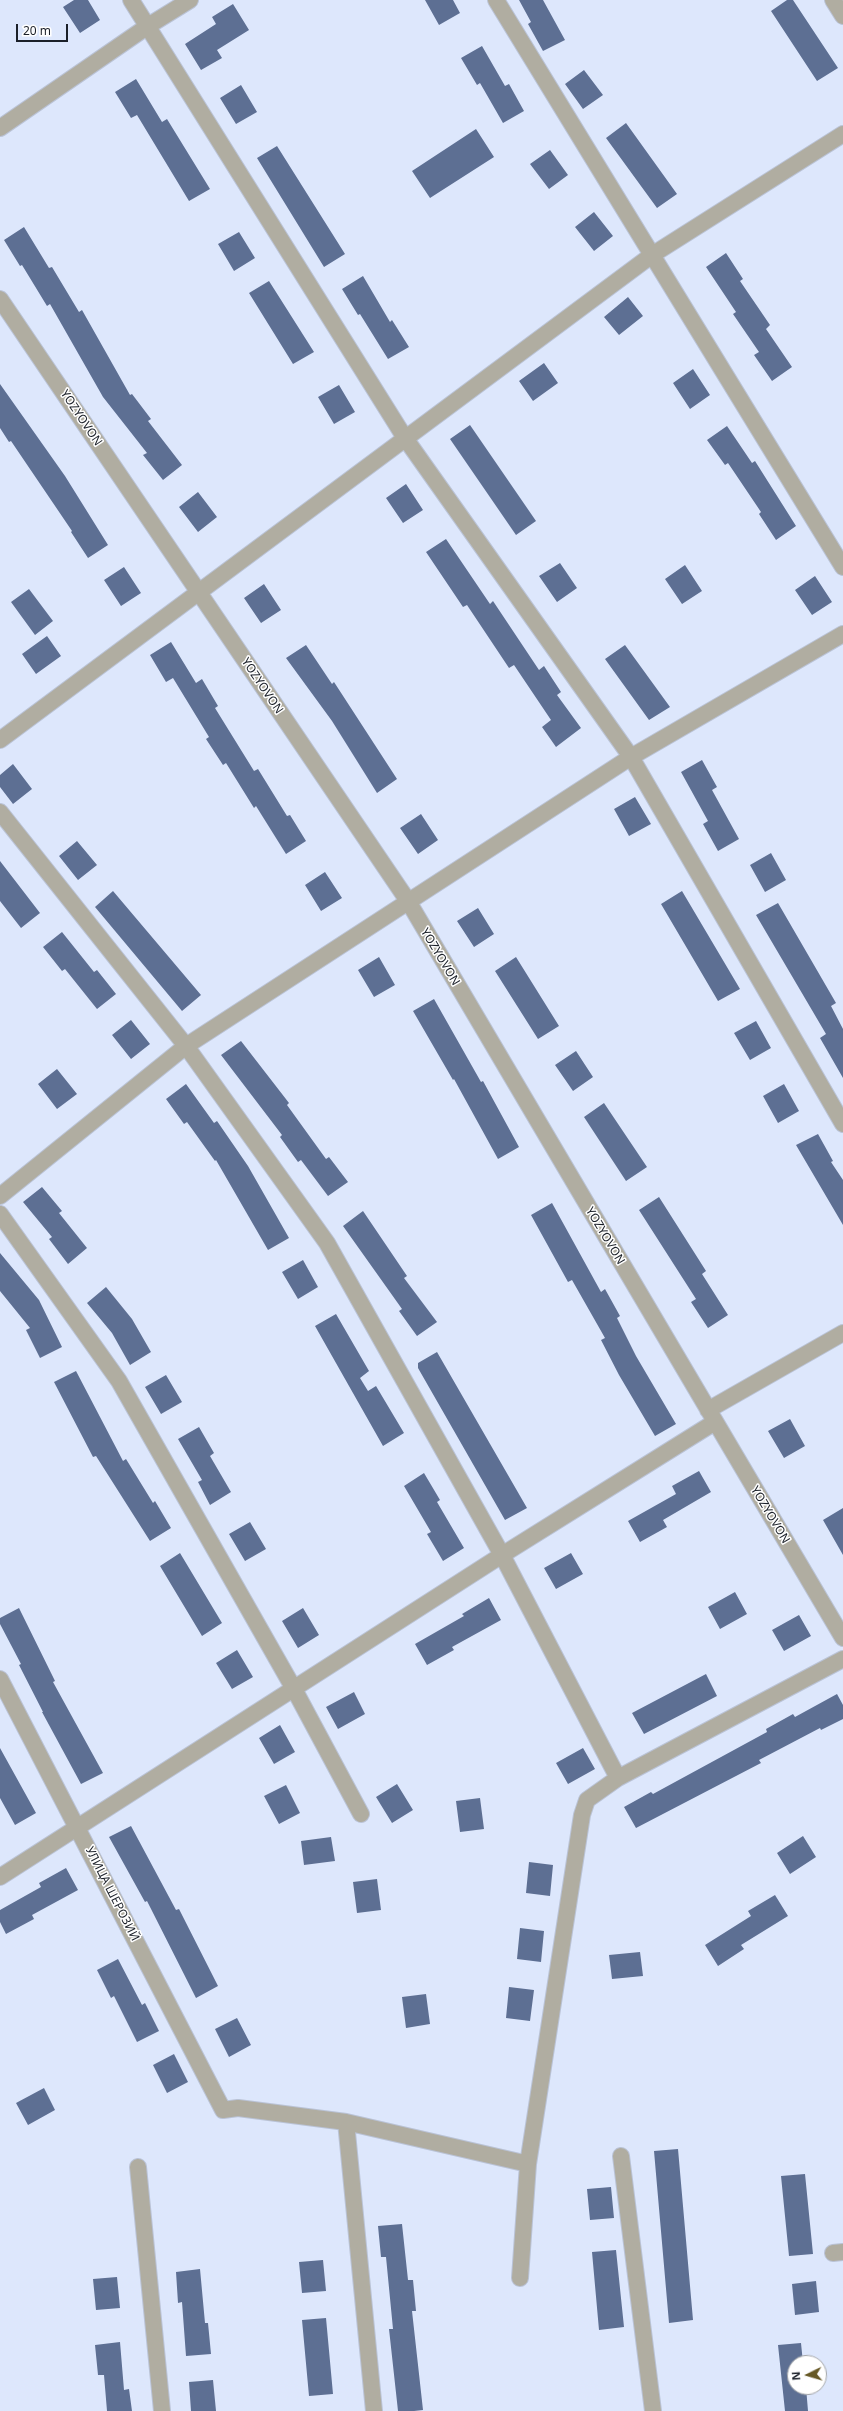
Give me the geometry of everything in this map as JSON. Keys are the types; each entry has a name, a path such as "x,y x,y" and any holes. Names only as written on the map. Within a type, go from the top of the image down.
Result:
{"street":[{"path":"131,0 405,438 631,757 843,1124"},
{"path":"0,128 148,26 190,0"},
{"path":"496,0 843,567"},
{"path":"832,0 843,16"},
{"path":"0,740 652,255 843,134"},
{"name":"YOZYOVON","path":"0,299 408,901 843,1638"},
{"path":"0,1196 186,1046 631,757 843,634"},
{"path":"0,812 186,1046 327,1243 502,1555 618,1778"},
{"path":"0,1214 119,1381 294,1689 361,1814"},
{"path":"0,1877 502,1555 712,1416 843,1333"},
{"path":"520,2278 528,2164 582,1815 587,1800 618,1778 843,1659"},
{"name":"УЛИЦА ШЕРОЗИЙ","path":"0,1679 223,2110 238,2108 346,2122"},
{"path":"374,2411 346,2122 528,2164"},
{"path":"621,2156 653,2411"},
{"path":"138,2167 162,2411"}],"building":[{"path":"74,0 88,0 100,20 80,33 63,7"},
{"path":"425,0 453,0 460,13 439,25"},
{"path":"519,0 543,0 565,40 543,51 528,24 531,22"},
{"path":"787,0 793,0 838,68 817,81 771,11"},
{"path":"233,4 249,30 217,50 222,58 201,70 185,44 216,24 212,17"},
{"path":"482,46 505,86 509,84 524,111 503,123 480,83 477,85 461,58"},
{"path":"584,70 603,95 583,109 565,84"},
{"path":"136,79 162,122 167,119 210,189 189,201 137,115 131,118 115,92"},
{"path":"241,85 257,112 236,124 220,98"},
{"path":"626,123 677,194 657,208 606,138"},
{"path":"476,129 494,157 430,198 412,171"},
{"path":"277,146 345,254 324,267 257,158"},
{"path":"550,150 568,175 549,189 530,164"},
{"path":"594,212 613,236 594,251 575,227"},
{"path":"24,227 49,268 52,267 79,312 82,310 130,395 132,394 151,419 148,421 182,465 163,480 143,455 147,453 103,397 50,304 47,306 22,265 20,266 4,240"},
{"path":"239,232 255,258 234,271 218,244"},
{"path":"726,253 743,279 740,281 770,325 766,329 792,367 772,381 754,355 759,352 733,314 736,312 706,267"},
{"path":"363,276 390,322 392,320 409,347 388,359 360,314 358,315 342,289"},
{"path":"269,281 314,352 293,364 249,293"},
{"path":"628,297 643,316 619,335 604,317"},
{"path":"544,363 558,383 533,401 519,381"},
{"path":"693,369 710,395 690,409 673,383"},
{"path":"0,384 65,476 108,545 88,558 71,532 72,531 11,441 9,442 0,428"},
{"path":"339,385 355,412 334,424 318,397"},
{"path":"470,425 536,521 516,535 450,439"},
{"path":"727,426 752,463 755,461 796,526 776,540 759,514 761,512 728,463 725,465 707,440"},
{"path":"406,484 423,510 403,523 386,498"},
{"path":"198,492 217,517 198,532 179,507"},
{"path":"446,539 490,604 493,601 539,670 544,666 561,692 557,695 581,728 556,747 542,727 551,720 514,665 509,668 467,605 463,607 426,552"},
{"path":"560,563 577,588 557,602 539,576"},
{"path":"685,565 702,591 682,604 665,579"},
{"path":"124,567 141,593 121,606 104,580"},
{"path":"815,576 832,602 812,615 795,590"},
{"path":"264,584 281,610 261,623 244,598"},
{"path":"29,589 53,621 35,635 11,602"},
{"path":"47,636 61,656 36,674 22,654"},
{"path":"171,642 196,683 202,679 218,706 215,708 254,771 258,769 287,816 290,815 306,841 286,854 256,806 254,808 226,763 223,765 206,739 209,737 173,678 166,682 150,655"},
{"path":"306,645 332,684 334,682 397,779 377,793 332,721 286,658"},
{"path":"625,645 670,707 649,720 605,659"},
{"path":"702,760 717,787 712,790 739,839 718,851 703,824 708,821 681,772"},
{"path":"13,764 32,789 13,804 0,787 0,775"},
{"path":"635,797 651,824 629,836 614,809"},
{"path":"421,814 438,840 418,854 400,828"},
{"path":"77,841 97,865 78,880 59,856"},
{"path":"771,853 786,880 765,892 750,865"},
{"path":"0,861 40,913 21,928 0,901"},
{"path":"325,872 342,898 321,911 305,885"},
{"path":"113,891 201,995 182,1011 95,907"},
{"path":"682,891 740,989 718,1001 661,904"},
{"path":"778,903 836,1003 831,1006 843,1029 843,1078 820,1038 826,1034 756,915"},
{"path":"478,908 494,934 474,947 457,921"},
{"path":"62,932 94,972 97,970 116,994 97,1009 65,969 62,971 43,947"},
{"path":"379,957 395,985 374,997 358,970"},
{"path":"516,957 559,1026 538,1039 495,971"},
{"path":"434,999 481,1082 483,1081 519,1147 498,1159 454,1079 453,1080 413,1011"},
{"path":"131,1020 150,1044 131,1059 112,1035"},
{"path":"756,1021 771,1048 750,1060 734,1033"},
{"path":"241,1041 289,1103 287,1105 326,1159 329,1157 348,1182 328,1196 301,1160 298,1162 280,1137 282,1135 221,1055"},
{"path":"576,1051 593,1077 573,1091 555,1065"},
{"path":"57,1069 77,1094 57,1109 38,1084"},
{"path":"186,1084 214,1123 217,1121 248,1166 289,1238 268,1250 216,1160 215,1161 187,1122 184,1124 166,1099"},
{"path":"784,1084 799,1111 778,1123 763,1096"},
{"path":"604,1103 647,1167 626,1181 584,1117"},
{"path":"818,1134 833,1161 831,1162 843,1180 843,1225 796,1145"},
{"path":"42,1187 62,1211 59,1213 87,1248 68,1264 49,1239 52,1237 23,1202"},
{"path":"659,1197 706,1271 702,1274 728,1315 708,1328 691,1302 696,1299 639,1210"},
{"path":"552,1203 601,1292 605,1289 620,1316 617,1318 636,1356 676,1424 655,1436 619,1375 601,1340 605,1338 572,1280 568,1282 531,1215"},
{"path":"363,1211 407,1276 404,1278 437,1322 417,1336 399,1311 402,1309 343,1226"},
{"path":"0,1253 39,1300 62,1347 40,1358 26,1330 30,1328 0,1291"},
{"path":"303,1260 318,1287 298,1299 282,1272"},
{"path":"106,1287 132,1319 151,1352 130,1365 112,1333 87,1303"},
{"path":"336,1314 369,1371 360,1378 368,1391 376,1386 404,1433 383,1446 315,1326"},
{"path":"437,1352 527,1508 505,1520 418,1368 418,1363"},
{"path":"76,1371 123,1461 126,1459 153,1503 155,1501 171,1528 150,1541 96,1456 93,1457 54,1382"},
{"path":"166,1375 182,1402 161,1414 145,1387"},
{"path":"790,1419 805,1446 784,1458 768,1431"},
{"path":"199,1427 214,1453 210,1456 231,1492 210,1505 198,1482 202,1480 178,1439"},
{"path":"699,1471 711,1492 663,1520 667,1527 640,1542 628,1521 676,1494 672,1486"},
{"path":"424,1473 440,1500 437,1502 464,1548 443,1561 427,1534 431,1532 404,1486"},
{"path":"843,1508 843,1555 823,1520"},
{"path":"250,1522 266,1549 245,1561 229,1534"},
{"path":"180,1553 222,1623 202,1636 160,1566"},
{"path":"571,1553 583,1574 556,1589 544,1568"},
{"path":"735,1592 747,1614 720,1629 708,1607"},
{"path":"489,1598 501,1620 452,1647 454,1650 427,1665 415,1644 464,1616 462,1614"},
{"path":"19,1608 55,1681 53,1682 103,1773 81,1784 42,1712 19,1665 21,1664 0,1624 0,1618"},
{"path":"303,1608 319,1635 298,1648 282,1621"},
{"path":"799,1615 811,1636 784,1651 772,1630"},
{"path":"237,1650 253,1677 232,1689 216,1663"},
{"path":"706,1674 717,1696 644,1734 632,1713"},
{"path":"354,1692 365,1714 338,1729 326,1707"},
{"path":"837,1694 843,1705 843,1719 821,1730 820,1728 759,1760 761,1763 636,1828 624,1807 651,1792 653,1794 767,1732 766,1729 793,1714 795,1717"},
{"path":"280,1725 295,1752 274,1764 259,1738"},
{"path":"0,1748 36,1813 15,1825 0,1798"},
{"path":"583,1748 595,1769 568,1784 556,1763"},
{"path":"397,1784 413,1810 392,1823 376,1797"},
{"path":"286,1785 300,1813 279,1824 264,1796"},
{"path":"480,1798 484,1829 460,1832 456,1801"},
{"path":"131,1826 176,1910 179,1909 218,1986 196,1998 147,1901 145,1902 109,1837"},
{"path":"803,1836 816,1857 790,1874 777,1853"},
{"path":"331,1837 335,1861 304,1865 301,1841"},
{"path":"529,1862 553,1865 550,1896 526,1893"},
{"path":"66,1868 78,1890 32,1915 34,1919 6,1934 0,1922 0,1910 41,1887 39,1883"},
{"path":"377,1879 381,1910 357,1913 353,1882"},
{"path":"775,1895 788,1916 741,1945 744,1949 718,1966 705,1945 751,1916 748,1911"},
{"path":"520,1928 544,1931 541,1962 517,1959"},
{"path":"640,1952 643,1976 612,1979 609,1955"},
{"path":"118,1959 142,2005 145,2003 159,2031 137,2042 114,1996 111,1998 97,1970"},
{"path":"509,1987 534,1990 530,2021 506,2018"},
{"path":"426,1994 430,2024 406,2028 402,1997"},
{"path":"237,2018 251,2045 229,2057 215,2029"},
{"path":"174,2054 188,2082 167,2093 153,2065"},
{"path":"44,2088 55,2110 28,2125 16,2103"},
{"path":"678,2149 693,2320 669,2323 654,2151"},
{"path":"805,2174 813,2254 789,2256 781,2176"},
{"path":"611,2187 614,2218 590,2220 587,2189"},
{"path":"402,2224 408,2280 413,2280 416,2311 412,2311 423,2410 414,2411 398,2411 389,2329 393,2329 386,2257 381,2257 378,2226"},
{"path":"616,2250 624,2327 599,2330 592,2252"},
{"path":"323,2260 326,2291 302,2293 299,2262"},
{"path":"200,2269 205,2323 208,2323 211,2354 186,2356 182,2302 178,2303 176,2272"},
{"path":"117,2277 120,2308 96,2310 93,2279"},
{"path":"816,2281 819,2312 795,2315 792,2284"},
{"path":"326,2318 333,2394 309,2396 302,2320"},
{"path":"120,2342 124,2390 129,2389 132,2411 107,2411 104,2375 98,2375 95,2345"},
{"path":"801,2343 802,2355 787,2355 787,2395 807,2395 808,2411 785,2411 778,2345"},
{"path":"213,2380 216,2411 191,2411 189,2382"}]}
